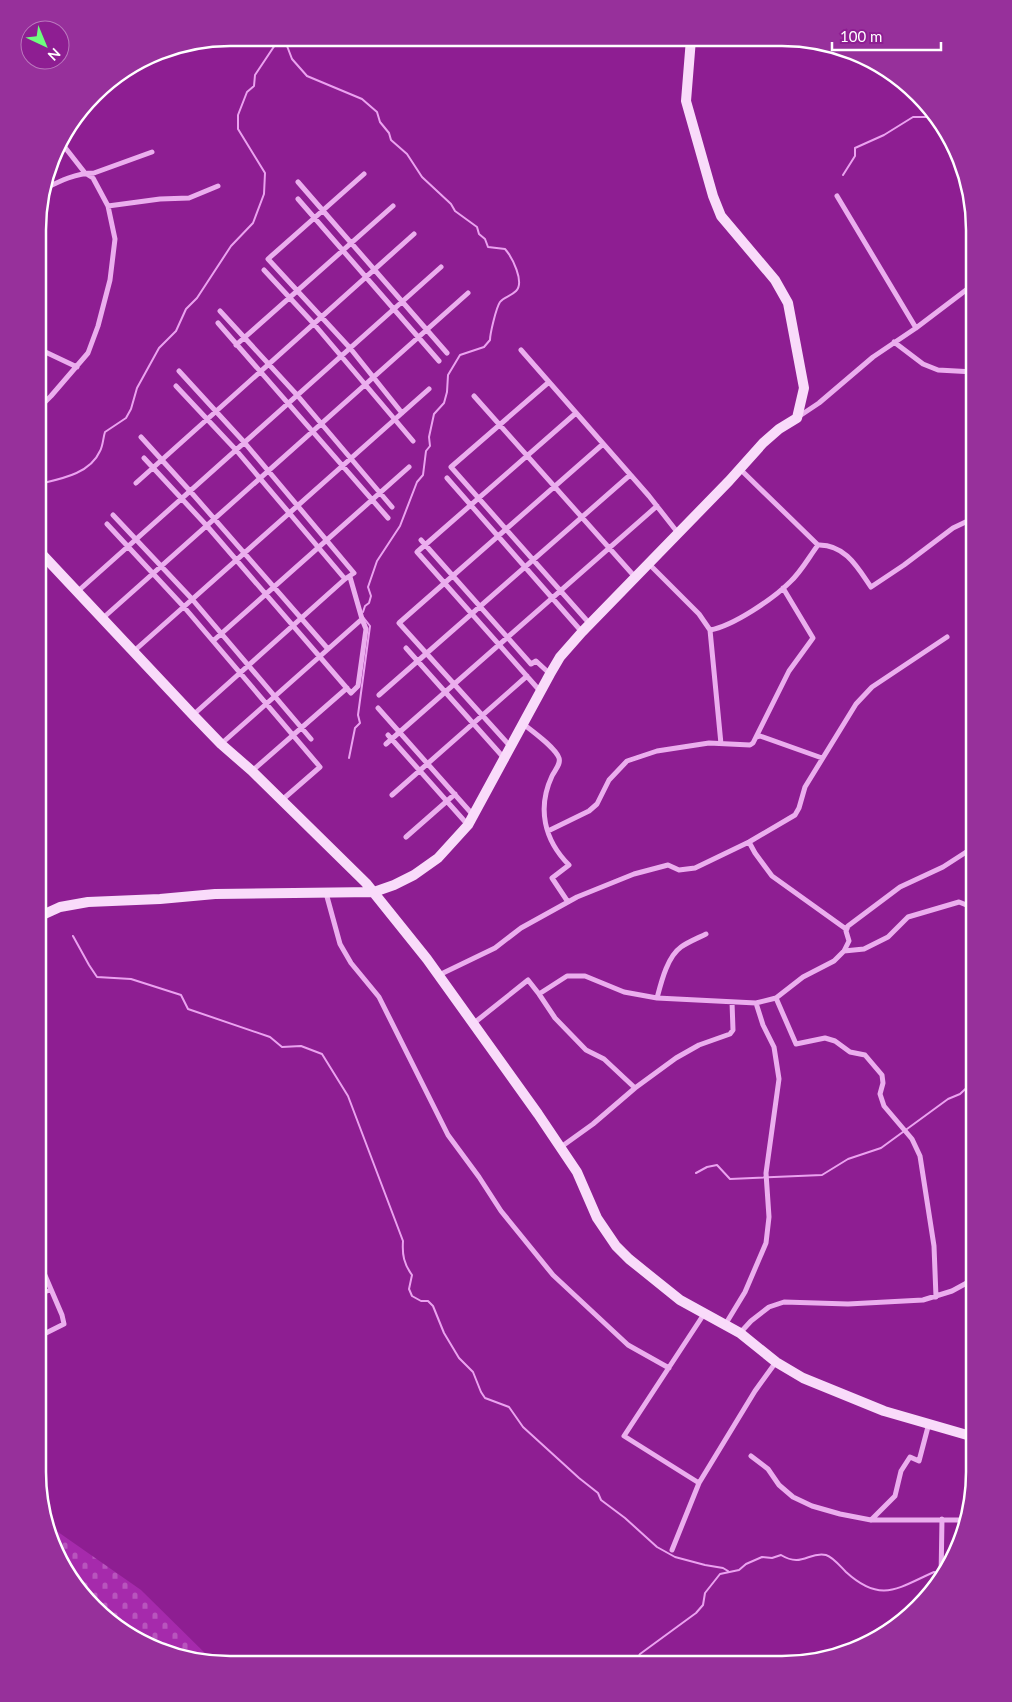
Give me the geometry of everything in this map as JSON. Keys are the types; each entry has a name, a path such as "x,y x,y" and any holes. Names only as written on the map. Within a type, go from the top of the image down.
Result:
{"street":[{"path":"690,46 686,102 713,196 721,216 775,280 788,303 804,388 797,418"},
{"path":"46,400 88,353 95,335 110,280 115,239 108,206 93,178 85,173 66,148"},
{"path":"53,185 64,179 94,172 152,152"},
{"path":"364,174 268,259 350,348 402,413"},
{"path":"298,182 447,353"},
{"path":"108,206 189,198 218,186"},
{"path":"837,196 916,328"},
{"path":"298,199 439,361"},
{"path":"236,345 393,206"},
{"path":"136,483 414,234"},
{"path":"78,592 441,266"},
{"path":"264,270 314,324 413,441"},
{"path":"46,913 60,906 88,902 160,899 215,894 374,892 394,885 438,858 468,825 522,723 560,657 589,623 649,564 763,443 779,429 820,403 873,357 916,328 966,290"},
{"path":"103,618 468,293"},
{"path":"220,311 297,395 392,507"},
{"path":"218,323 388,518"},
{"path":"894,342 923,364 938,370 966,372"},
{"path":"521,350 657,506 678,533"},
{"path":"46,352 77,367"},
{"path":"179,371 244,442 354,573 193,715"},
{"path":"548,382 451,467 589,623"},
{"path":"144,458 237,560 351,693 358,686 366,629 348,578 319,548 236,450 176,386"},
{"path":"134,651 429,389"},
{"path":"474,396 635,578"},
{"path":"540,691 418,552 576,413"},
{"path":"141,437 328,649"},
{"path":"510,746 399,623 603,444"},
{"path":"213,642 409,467"},
{"path":"740,469 818,545 827,545 841,551 854,562 871,587 953,528 966,522"},
{"path":"379,695 630,475"},
{"path":"447,478 582,632"},
{"path":"386,744 390,737 400,732 657,506"},
{"path":"113,515 192,599 310,739"},
{"path":"107,524 184,607 320,767 281,801"},
{"path":"421,540 531,664 536,661 550,674"},
{"path":"710,630 720,628 762,605 790,582 818,545"},
{"path":"46,558 193,715 366,882 427,959 561,1147 577,1172 597,1218 616,1246 680,1300 740,1333 776,1362 803,1378 884,1411 966,1435"},
{"path":"649,564 699,614 710,630 721,744"},
{"path":"548,831 589,811 597,804 609,780 627,761 658,751 710,743 750,745 753,743 788,671 813,638 783,588"},
{"path":"222,744 362,619"},
{"path":"438,975 494,948 521,928 568,902 634,874 668,865 679,870 695,868 749,842 795,815 805,787 856,704 872,687 946,637"},
{"path":"406,648 504,758"},
{"path":"392,795 527,676"},
{"path":"252,771 347,688"},
{"path":"378,708 474,815"},
{"path":"522,723 553,750 560,759 544,797 543,814 550,839 561,857 569,865 552,878 568,902"},
{"path":"756,737 760,736 822,758"},
{"path":"390,737 468,825"},
{"path":"406,837 455,794"},
{"path":"539,994 567,976 585,976 624,992 657,998 756,1003 776,998 803,977 834,960 844,952 849,941 846,929 772,876 749,842"},
{"path":"846,929 900,887 943,867 966,852"},
{"path":"326,893 340,944 351,963 378,997 448,1135 501,1211 553,1275 628,1345 668,1368"},
{"path":"844,952 864,949 888,937 908,917 959,902 966,905"},
{"path":"657,998 662,978 674,953 681,947 706,934"},
{"path":"474,1023 528,980 555,1018 586,1050 604,1059 635,1088"},
{"path":"776,998 796,1044 825,1038 835,1041 850,1052 865,1055 882,1075 883,1083 880,1094 884,1106 912,1139 920,1156 934,1246 936,1297"},
{"path":"561,1147 676,1058 699,1045 730,1034 733,1030 732,1002"},
{"path":"725,1325 745,1292 766,1243 769,1217 768,1180 766,1173 779,1079 774,1047 763,1025 756,1003"},
{"path":"46,1280 62,1315 64,1324 46,1333"},
{"path":"740,1333 751,1321 769,1307 784,1302 848,1304 923,1300 936,1297 966,1283"},
{"path":"46,1291 50,1290"},
{"path":"699,1483 624,1436 704,1314"},
{"path":"672,1550 699,1483 755,1391 776,1362"},
{"path":"872,1520 895,1496 901,1471 910,1457 919,1461 929,1423"},
{"path":"751,1456 768,1469 779,1485 794,1497 812,1506 872,1520 959,1520"},
{"path":"942,1520 942,1562"}],"green space":[{"path":"56,1531 141,1590 206,1654 160,1642 118,1618 84,1584 65,1553"}],"waterway":[{"path":"46,482 74,474 95,459 101,449 105,432 126,418 131,409 137,388 159,348 176,331 186,309 197,298 231,246 253,223 264,194 265,173 238,129 238,115 247,92 254,86 255,75 274,46"},
{"path":"287,46 292,59 307,76 362,99 377,112 380,122 389,133 391,140 407,154 422,177 451,204 455,211 477,227 479,234 485,239 488,247 505,249 514,263 519,282 516,291 498,305 490,340 484,347 460,355 448,375 444,403 434,414 429,437 430,446 426,451 423,475 417,482 400,526 377,561 368,587 371,596 363,612"},
{"path":"843,175 855,156 855,148 884,135 913,117 927,117"},
{"path":"349,758 355,728 360,723 358,715 370,626 363,617"},
{"path":"73,936 97,977 131,979 181,995 188,1009 270,1037 282,1047 301,1046 322,1054 348,1096 403,1241 404,1259 412,1275 409,1289 412,1296 421,1301 428,1301 433,1306 444,1333 459,1358 473,1372 485,1398 509,1407 523,1427 598,1493 601,1500 625,1518 657,1547 675,1557 723,1568 728,1571"},
{"path":"696,1173 707,1167 717,1165 730,1179 822,1175 848,1159 881,1148 948,1099 960,1094 966,1088"},
{"path":"639,1656 696,1613 703,1605 705,1593 720,1574 739,1570 746,1564 762,1557 772,1558 781,1555 788,1559 800,1560 820,1554 826,1555 858,1582 869,1588 880,1590 900,1587 936,1573"}]}
